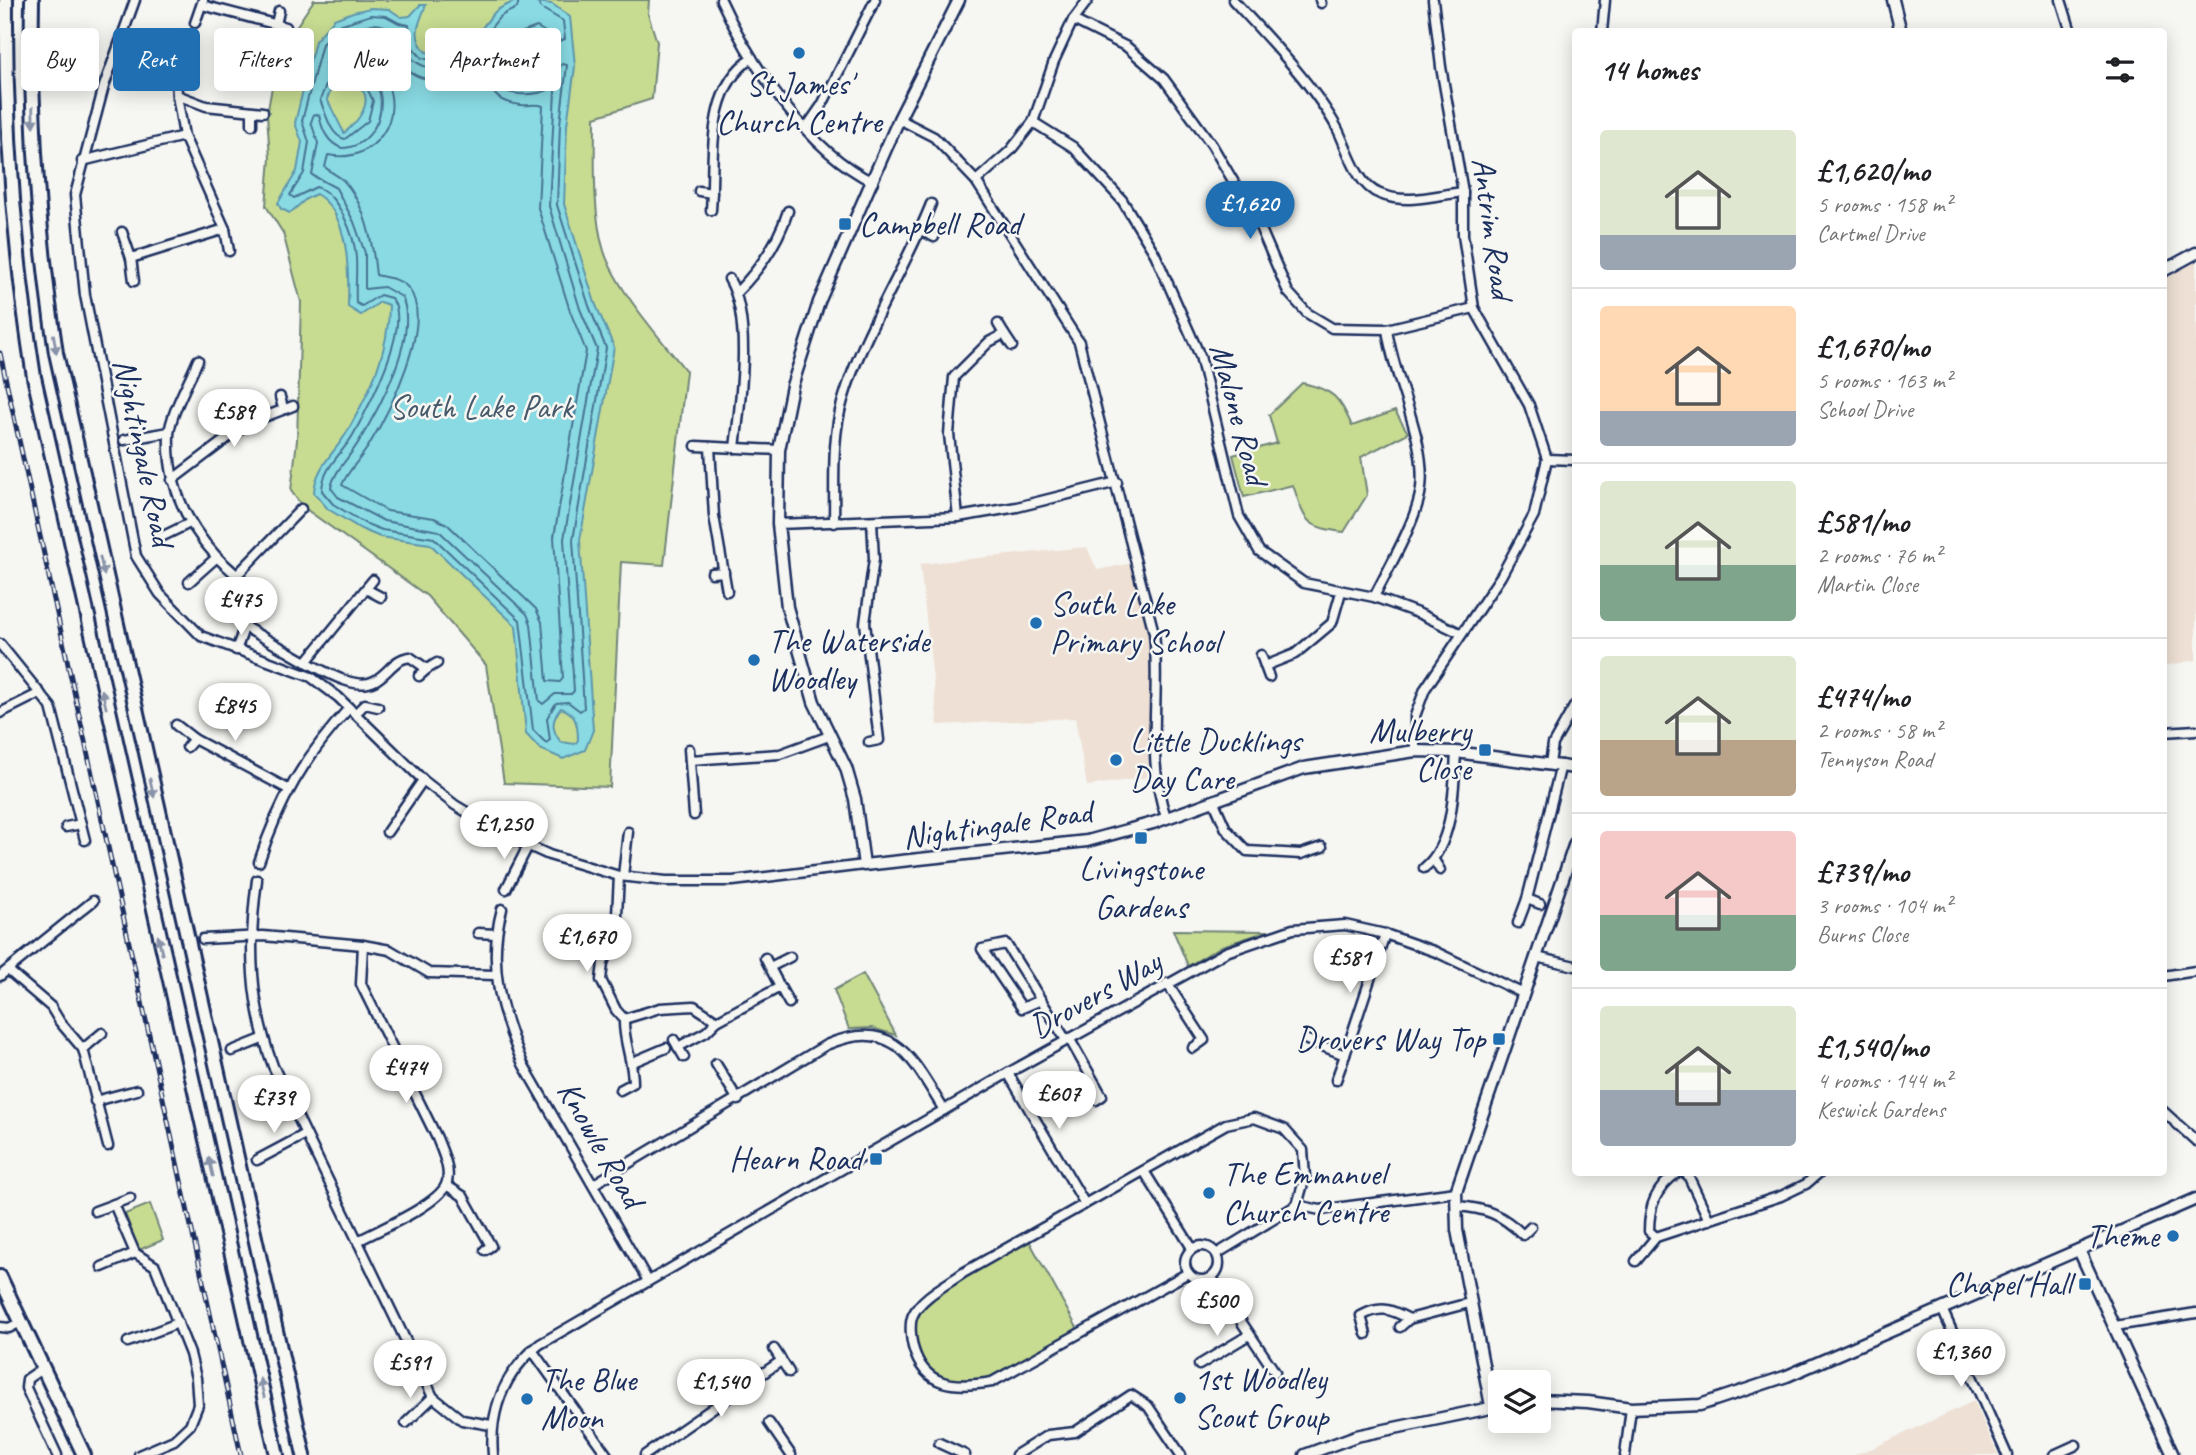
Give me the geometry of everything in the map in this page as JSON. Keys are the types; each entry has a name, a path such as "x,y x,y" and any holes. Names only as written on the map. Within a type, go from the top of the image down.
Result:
{"main road":[{"path":"6,0 7,130 19,278 34,377 277,1455"},
{"path":"32,0 35,163 41,245 58,365 304,1455"},
{"path":"0,1277 84,1455"}],"street":[{"name":"Nightingale Road","path":"135,0 104,86 75,194 85,295 136,556 160,594 201,636 277,662 311,677 352,711 423,779 455,804 528,846 621,876 666,881 733,881 1087,841 1214,802 1304,768 1415,751 1456,752 1572,767"},
{"path":"721,0 752,58 806,128 838,157 873,182"},
{"path":"806,128 822,105 875,0"},
{"path":"864,866 846,766 829,736 811,692 791,623 778,524 779,450 803,344 899,119 959,0"},
{"path":"976,181 1010,151 1033,122 1054,61 1073,20 1088,0"},
{"path":"1233,0 1284,56 1336,127 1355,169 1376,193 1404,202 1463,192"},
{"name":"Antrim Road","path":"1433,0 1441,67 1463,192 1463,235 1474,308 1529,405 1547,458"},
{"path":"1602,28 1605,0"},
{"path":"1893,0 1900,28"},
{"path":"2061,0 2070,28"},
{"path":"195,23 202,3 286,27"},
{"path":"276,24 279,11"},
{"path":"1073,20 1127,47 1164,79 1213,145 1260,228 1288,292 1307,313 1332,328 1387,330 1474,308"},
{"path":"710,210 713,150 724,90 732,75 752,58"},
{"path":"177,91 184,136 225,229 229,251"},
{"path":"177,94 206,106 252,113 263,112"},
{"path":"252,113 252,125"},
{"path":"899,119 934,137 976,181 1079,342 1154,633 1159,673 1155,769 1166,817"},
{"name":"Malone Road","path":"1033,122 1073,147 1122,200 1155,254 1199,356 1239,516 1259,551 1304,583 1374,597 1420,614 1460,634"},
{"path":"82,160 184,136"},
{"path":"699,191 712,193"},
{"path":"834,523 835,456 842,401 931,204"},
{"path":"737,292 760,270 782,231 788,211"},
{"path":"131,258 225,229"},
{"path":"921,230 934,237"},
{"path":"122,232 131,258 134,281"},
{"path":"2167,269 2196,253"},
{"path":"729,279 737,292 742,358 735,448"},
{"path":"998,324 1012,346"},
{"path":"1374,597 1404,537 1421,488 1415,440 1391,357 1387,330"},
{"path":"958,517 949,434 954,377 989,342 1004,334"},
{"path":"198,360 169,432 172,480 190,523 217,557 237,575 244,588 247,606 245,627 236,650"},
{"path":"280,397 283,408"},
{"path":"172,480 246,424 293,406"},
{"path":"124,440 169,432"},
{"path":"696,446 779,450"},
{"path":"710,447 714,516 727,591"},
{"path":"1415,751 1415,716 1425,689 1501,576 1534,515 1547,458 1572,460"},
{"path":"778,524 958,517 1017,507 1117,482"},
{"path":"237,575 298,513 287,510"},
{"path":"869,742 879,740 865,623 874,559 872,522"},
{"path":"157,539 190,523"},
{"path":"189,582 217,557"},
{"path":"712,573 724,572"},
{"path":"306,662 373,580"},
{"path":"366,589 381,597"},
{"path":"1265,666 1295,654 1332,623 1341,592"},
{"path":"245,627 306,662 335,676 363,684 374,681 399,659 411,657 427,669"},
{"path":"0,644 51,707 85,840"},
{"path":"1261,655 1269,677"},
{"path":"419,676 437,663"},
{"path":"0,713 40,694"},
{"path":"259,862 288,789 326,733 352,711 365,704 378,708"},
{"path":"1550,763 1557,735 1572,710"},
{"path":"176,725 194,738 288,789"},
{"path":"2167,732 2196,730"},
{"path":"690,760 780,754 829,736"},
{"path":"187,747 194,738"},
{"path":"689,749 694,816"},
{"path":"1424,868 1434,860 1453,809 1456,752"},
{"path":"1518,923 1527,899 1562,765"},
{"path":"387,832 423,779"},
{"path":"1214,802 1226,829 1247,851 1301,854 1318,848 1311,840"},
{"path":"386,816 395,820"},
{"path":"66,827 81,824"},
{"path":"620,1090 633,1083 633,1062 624,1032 624,1019 616,1010 601,980 603,963 616,935 628,832"},
{"path":"506,889 528,846"},
{"path":"1488,1378 1469,1303 1456,1192 1572,853"},
{"path":"1434,860 1440,870"},
{"path":"257,880 250,975 262,1039 304,1135 433,1397 463,1420 491,1425 493,1455"},
{"path":"1527,899 1541,904"},
{"path":"0,976 9,971 41,940 93,901"},
{"name":"Knowle Road","path":"502,909 495,934 495,975 510,1033 523,1064 649,1281"},
{"name":"Drovers Way","path":"491,1425 509,1378 532,1350 1008,1073 1226,952 1293,929 1345,925 1385,934 1436,952 1524,994"},
{"path":"478,933 495,934"},
{"path":"1336,1080 1385,934"},
{"path":"203,939 251,936 363,945 390,950 429,973 495,975"},
{"path":"1041,1000 1022,1008 980,949 1006,944 1102,1096"},
{"path":"358,1241 433,1200 446,1185 447,1164 437,1138 361,984 363,945"},
{"path":"770,967 790,957"},
{"path":"1536,957 1572,965"},
{"path":"765,958 789,1003"},
{"path":"9,971 51,1006 83,1049 108,1146"},
{"path":"2167,975 2196,971"},
{"path":"1167,983 1204,1040 1192,1048"},
{"path":"684,1057 676,1044 706,1032 717,1020 780,987"},
{"path":"624,1019 660,1008 694,1006 704,1009 717,1020"},
{"path":"83,1049 102,1033"},
{"path":"594,1184 826,1045 850,1035 892,1041 909,1054 944,1110"},
{"path":"232,1051 262,1039"},
{"path":"1307,1040 1345,1055"},
{"path":"633,1062 666,1048"},
{"path":"716,1063 738,1100"},
{"path":"1008,1073 1085,1204"},
{"path":"95,1101 137,1090"},
{"path":"2167,1114 2196,1141"},
{"path":"1188,1273 992,1382 960,1387 937,1380 917,1362 911,1339 913,1315 930,1296 963,1273 1226,1124 1254,1118 1284,1129 1303,1150 1305,1177 1297,1205 1218,1253"},
{"path":"2189,1133 2196,1126"},
{"path":"257,1160 304,1135"},
{"path":"1144,1171 1192,1248"},
{"path":"1656,1237 1649,1231 1649,1207 1665,1182 1673,1176"},
{"path":"1688,1176 1709,1220"},
{"path":"1636,1261 1656,1237 1781,1196 1816,1176"},
{"path":"446,1185 463,1196 491,1246"},
{"path":"1297,1205 1320,1210 1456,1192"},
{"path":"95,1211 130,1198"},
{"path":"1551,1401 1588,1402 1631,1408 1700,1405 1787,1376 1943,1311 2196,1199"},
{"path":"114,1204 135,1253 155,1266 196,1378 198,1405 190,1425 180,1436 139,1455"},
{"path":"1456,1206 1482,1207 1505,1217 1520,1238 1531,1227"},
{"path":"1205,1245 1218,1253 1220,1266 1212,1278 1198,1280 1188,1273 1185,1259 1192,1248 1205,1245"},
{"path":"2079,1250 2172,1455"},
{"path":"102,1267 135,1253"},
{"path":"1212,1278 1275,1372"},
{"path":"1399,1327 1409,1320 1469,1303"},
{"path":"1366,1334 1361,1316 1373,1309 1386,1308 1409,1320"},
{"path":"1943,1311 2007,1455"},
{"path":"2115,1326 2196,1313"},
{"path":"0,1327 9,1328 21,1322"},
{"path":"128,1342 178,1323"},
{"path":"1199,1365 1249,1335"},
{"path":"774,1349 789,1372"},
{"path":"532,1350 607,1455"},
{"path":"645,1455 781,1361"},
{"path":"43,1368 27,1379 26,1388 57,1455"},
{"path":"1016,1455 1048,1435 1075,1432 1131,1395 1148,1406 1181,1455"},
{"path":"406,1423 433,1397"},
{"path":"1305,1455 1356,1436 1488,1408"},
{"path":"1625,1455 1631,1408"},
{"path":"769,1423 791,1455"},
{"path":"939,1443 965,1455"},
{"path":"2056,1455 2076,1445"}],"shaded area":[{"path":"2196,256 2196,660 2167,665 2167,275"},
{"name":"South Lake Primary School","path":"1087,547 1097,570 1133,563 1156,675 1156,704 1148,741 1149,777 1087,786 1075,718 938,725 920,564"},
{"path":"1974,1401 1998,1455 1854,1455 1873,1448"}],"green space":[{"name":"South Lake Park","path":"314,0 649,0 648,14 657,42 652,99 595,117 598,220 604,251 618,281 686,371 664,565 621,562 610,787 504,783 486,665 427,596 303,507 291,491 297,440 301,302 283,233 266,206 270,158 267,115 271,91 314,91 314,28 295,28"},
{"path":"1302,383 1334,396 1352,426 1395,411 1408,433 1361,457 1367,495 1344,532 1313,525 1300,507 1293,485 1244,497 1233,455 1277,443 1269,415"},
{"path":"1173,930 1268,931 1222,946 1188,966"},
{"path":"863,974 896,1035 872,1028 849,1029 834,990"},
{"path":"150,1204 163,1240 139,1250 125,1214"},
{"path":"1027,1237 1080,1333 992,1382 937,1380 917,1362 913,1315 930,1296"}],"water":[{"path":"518,0 552,4 570,17 575,66 567,125 564,204 595,303 614,347 580,540 593,730 585,750 563,759 540,749 526,734 516,626 430,544 380,537 361,529 328,509 314,493 318,475 347,432 377,371 386,339 389,305 380,302 361,315 348,307 345,245 335,215 327,203 316,194 290,213 281,209 278,203 297,171 302,142 295,123 303,91 314,91 315,41 334,19 371,8 389,9 401,17 410,16 420,5 426,5 418,29 419,40 425,51 425,91 561,91 561,28 482,28 501,8","holes":["561,708 575,720 578,740 575,744 561,742 555,733 553,725"]}],"railway":[{"path":"0,353 241,1455"}],"place":[{"name":"St James' Church Centre","path":"799,53"},
{"name":"Campbell Road","path":"845,224"},
{"name":"South Lake Primary School","path":"1036,623"},
{"name":"The Waterside Woodley","path":"754,660"},
{"name":"Mulberry Close","path":"1485,750"},
{"name":"Little Ducklings Day Care","path":"1116,760"},
{"name":"Livingstone Gardens","path":"1141,838"},
{"name":"Drovers Way Top","path":"1499,1039"},
{"name":"Hearn Road","path":"876,1159"},
{"name":"The Emmanuel Church Centre","path":"1209,1193"},
{"name":"Theme","path":"2173,1236"},
{"name":"Chapel Hall","path":"2085,1284"},
{"name":"1st Woodley Scout Group","path":"1180,1398"},
{"name":"The Blue Moon","path":"527,1399"}]}
